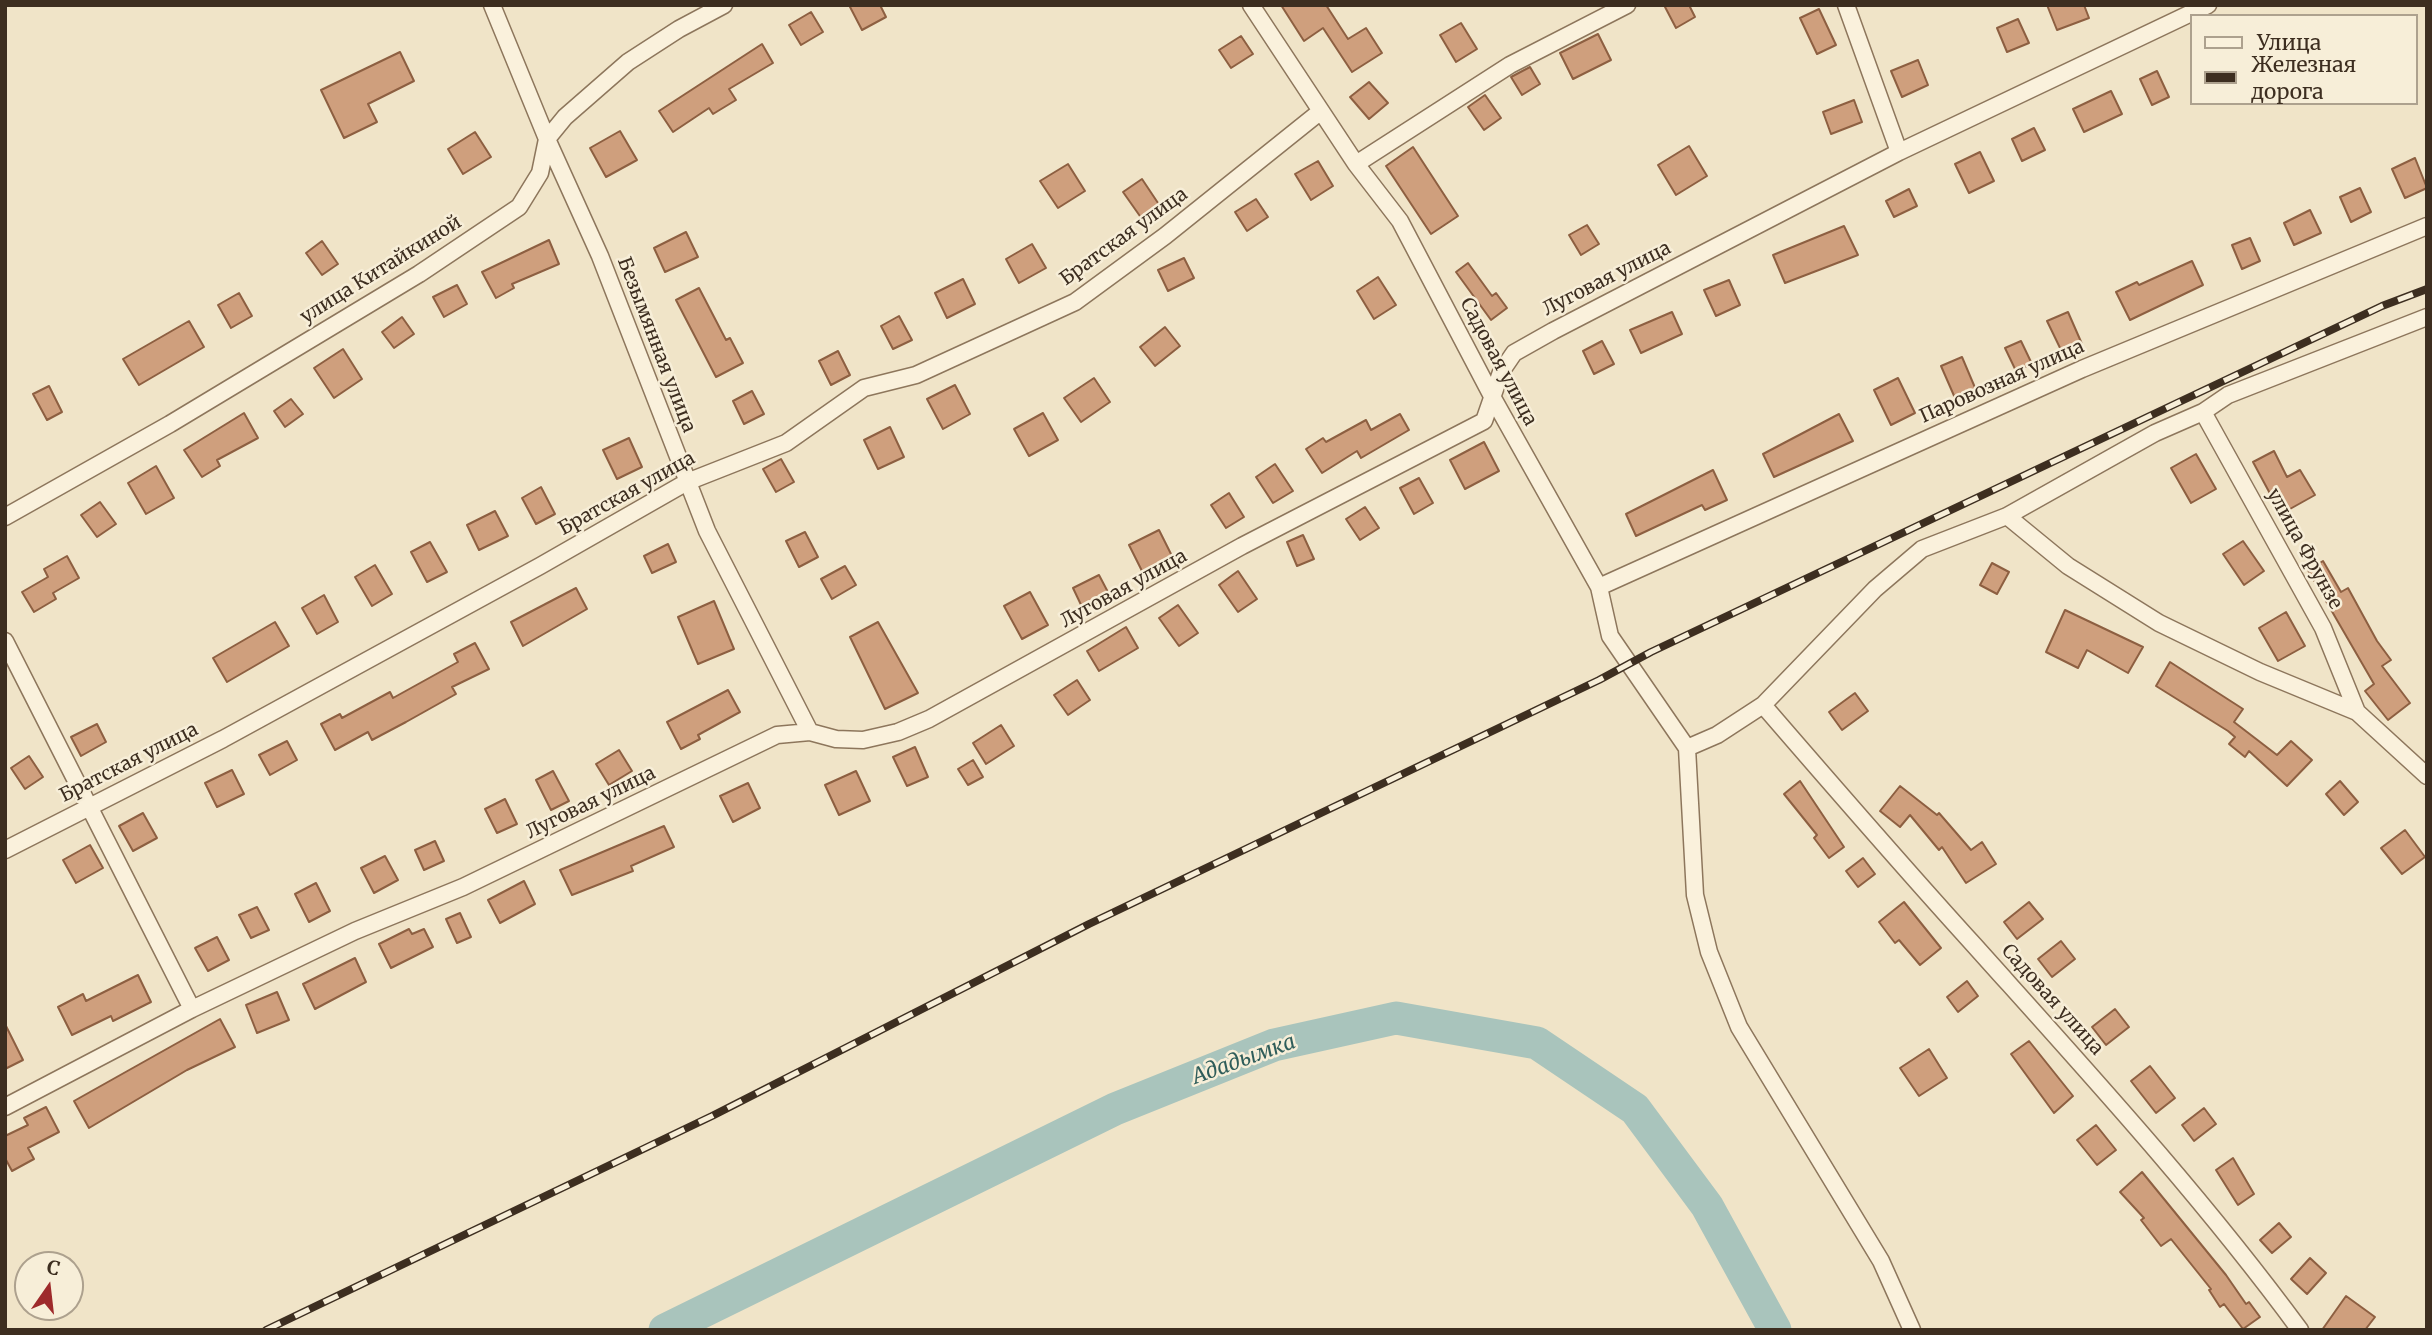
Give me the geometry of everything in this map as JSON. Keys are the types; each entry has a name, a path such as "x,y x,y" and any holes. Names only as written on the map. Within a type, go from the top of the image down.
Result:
{"street":[{"name":"Безымянная улица","path":"492,5 547,139 600,256 707,531 810,732"},
{"name":"улица Китайкиной","path":"5,517 170,424 348,317 519,207 540,173 547,139 565,117 628,62 679,29 724,5"},
{"name":"Садовая улица","path":"1251,5 1356,164 1400,221 1494,400 1599,587 1610,636 1687,748"},
{"path":"1356,164 1510,65 1627,5"},
{"path":"1846,5 1899,152"},
{"name":"Луговая улица","path":"5,1107 192,1009 355,930 463,887 777,735 810,732 836,739 863,740 898,732 929,719 1242,546 1484,421 1494,400 1501,372 1514,353 1899,152 2208,5"},
{"name":"Братская улица","path":"5,850 223,739 540,566 687,482 786,443 864,388 916,375 1075,302 1165,236 1321,111"},
{"name":"Паровозная улица","path":"1599,587 2082,369 2427,226"},
{"path":"1912,1330 1881,1261 1739,1027 1709,951 1695,895 1687,748 1717,734 1763,705 1875,589 1922,549 2007,516 2155,433 2203,412 2228,396 2427,317"},
{"name":"улица Фрунзе","path":"2203,412 2323,628 2357,712"},
{"path":"2007,516 2068,566 2159,623 2260,672 2357,712 2427,776"},
{"path":"5,641 192,1009"},
{"name":"Садовая улица","path":"1763,705 1892,855 2100,1085 2255,1268 2300,1330"}],"building":[{"path":"849,5 880,5 886,17 862,30"},
{"path":"1281,5 1326,5 1348,39 1366,28 1382,53 1352,72 1323,28 1304,41"},
{"path":"1664,5 1689,5 1695,17 1676,28"},
{"path":"2047,5 2084,5 2089,18 2057,30"},
{"path":"1819,9 1836,45 1817,54 1800,18"},
{"path":"811,12 823,32 801,45 789,25"},
{"path":"2018,19 2029,43 2007,52 1997,28"},
{"path":"1461,23 1477,49 1456,62 1440,35"},
{"path":"1598,34 1611,60 1573,79 1560,53"},
{"path":"1241,36 1253,54 1231,68 1219,50"},
{"path":"762,44 773,63 729,89 736,100 713,114 709,108 673,132 659,111"},
{"path":"400,52 414,81 368,104 377,122 344,138 321,90"},
{"path":"1918,60 1928,85 1902,97 1891,71"},
{"path":"1530,67 1540,84 1522,95 1511,77"},
{"path":"2157,71 2169,97 2152,105 2140,79"},
{"path":"1369,82 1388,103 1369,119 1350,97"},
{"path":"2111,91 2122,114 2084,132 2073,109"},
{"path":"1485,95 1501,118 1484,130 1468,107"},
{"path":"1854,100 1862,122 1831,134 1823,112"},
{"path":"2034,128 2045,150 2022,161 2012,139"},
{"path":"620,131 637,160 606,177 590,148"},
{"path":"475,132 491,157 463,174 448,149"},
{"path":"1689,146 1707,176 1676,195 1658,165"},
{"path":"1413,147 1458,216 1431,234 1386,166"},
{"path":"1980,152 1994,181 1969,193 1955,164"},
{"path":"2415,158 2427,188 2405,198 2392,169"},
{"path":"1318,161 1333,186 1311,200 1295,174"},
{"path":"1068,164 1085,191 1058,208 1040,181"},
{"path":"1142,179 1160,206 1142,219 1123,192"},
{"path":"2360,188 2371,212 2351,222 2340,197"},
{"path":"1909,189 1917,206 1894,217 1886,201"},
{"path":"1256,199 1268,217 1247,231 1235,212"},
{"path":"2310,210 2321,233 2294,245 2284,223"},
{"path":"1587,225 1599,244 1581,255 1569,235"},
{"path":"1844,226 1858,255 1785,283 1773,255"},
{"path":"686,232 698,257 665,272 654,248"},
{"path":"2250,238 2260,261 2242,269 2232,245"},
{"path":"549,240 559,264 512,284 514,288 496,298 482,272"},
{"path":"322,241 338,264 322,275 306,253"},
{"path":"1032,244 1046,268 1019,283 1006,259"},
{"path":"1184,258 1194,278 1168,291 1158,270"},
{"path":"2192,261 2203,285 2130,320 2116,292 2137,282 2139,285"},
{"path":"1468,263 1492,296 1496,293 1507,308 1491,320 1456,272"},
{"path":"1378,277 1396,305 1374,319 1357,291"},
{"path":"963,279 975,304 947,318 935,293"},
{"path":"1729,280 1740,305 1716,316 1704,290"},
{"path":"457,285 467,304 444,317 433,297"},
{"path":"699,288 726,340 730,338 743,363 716,377 676,300"},
{"path":"239,293 252,316 231,328 218,305"},
{"path":"1672,312 1682,334 1641,353 1630,330"},
{"path":"2068,312 2082,344 2062,352 2047,321"},
{"path":"899,316 912,340 893,349 881,326"},
{"path":"402,317 414,334 394,348 382,332"},
{"path":"189,321 204,347 139,385 123,359"},
{"path":"1165,327 1180,346 1155,366 1140,347"},
{"path":"1602,341 1614,364 1594,374 1583,351"},
{"path":"2021,341 2032,364 2016,371 2005,348"},
{"path":"343,349 362,379 334,398 314,368"},
{"path":"838,351 850,375 831,385 819,361"},
{"path":"1962,357 1976,390 1955,398 1941,366"},
{"path":"1094,378 1110,402 1081,422 1064,398"},
{"path":"1898,378 1915,413 1891,425 1874,390"},
{"path":"955,385 970,414 943,429 927,399"},
{"path":"49,386 62,412 47,420 33,394"},
{"path":"752,391 764,414 744,424 733,401"},
{"path":"291,399 303,414 285,427 274,411"},
{"path":"244,413 258,438 217,460 220,466 202,477 184,450"},
{"path":"1043,413 1058,440 1029,456 1014,429"},
{"path":"1400,414 1409,430 1361,458 1357,451 1322,473 1306,449 1323,438 1326,442 1366,420 1371,430"},
{"path":"1839,414 1853,441 1774,477 1763,454"},
{"path":"890,427 904,457 878,469 864,440"},
{"path":"629,438 642,467 617,479 603,450"},
{"path":"1484,442 1499,471 1465,489 1450,460"},
{"path":"2274,451 2287,477 2300,470 2315,495 2281,514 2253,462"},
{"path":"2196,454 2216,489 2191,503 2171,468"},
{"path":"781,459 794,482 776,492 763,469"},
{"path":"1275,464 1293,491 1273,503 1256,477"},
{"path":"156,466 174,498 146,514 128,483"},
{"path":"1713,470 1727,500 1705,510 1702,505 1636,536 1626,514"},
{"path":"1419,478 1433,503 1414,514 1400,488"},
{"path":"541,487 555,514 536,524 522,498"},
{"path":"1229,493 1244,517 1226,528 1211,505"},
{"path":"100,502 116,524 97,537 81,515"},
{"path":"1365,507 1379,528 1360,540 1346,519"},
{"path":"495,511 508,536 479,550 467,525"},
{"path":"1159,530 1173,558 1143,573 1129,545"},
{"path":"805,532 818,557 799,567 786,541"},
{"path":"1303,535 1314,559 1297,566 1287,542"},
{"path":"2243,541 2264,571 2244,585 2223,554"},
{"path":"430,542 447,572 427,582 411,552"},
{"path":"668,544 676,562 652,573 644,556"},
{"path":"67,556 79,578 53,593 56,599 34,612 22,592 48,577 44,569"},
{"path":"2323,561 2341,592 2348,588 2377,641 2391,660 2382,666 2410,703 2388,720 2365,691 2374,684 2308,570"},
{"path":"1992,563 2009,572 1997,594 1980,585"},
{"path":"375,565 392,594 372,606 355,577"},
{"path":"845,566 856,585 832,599 821,579"},
{"path":"1238,571 1257,599 1238,612 1219,585"},
{"path":"1099,575 1110,596 1083,609 1073,588"},
{"path":"576,588 587,609 523,646 511,622"},
{"path":"1030,592 1048,625 1022,639 1004,606"},
{"path":"324,595 338,622 317,634 302,608"},
{"path":"714,601 734,649 698,664 678,617"},
{"path":"1178,605 1198,633 1179,646 1159,618"},
{"path":"2065,610 2143,647 2128,673 2087,650 2078,668 2046,652"},
{"path":"2286,612 2305,646 2278,661 2259,628"},
{"path":"275,622 289,646 227,682 213,658"},
{"path":"878,622 918,693 885,709 850,637"},
{"path":"1126,627 1138,648 1099,671 1087,651"},
{"path":"475,643 489,669 452,687 456,694 372,740 368,732 335,750 321,724 340,714 342,718 390,692 393,698 458,662 454,654"},
{"path":"2170,662 2243,709 2234,722 2277,755 2291,741 2312,760 2287,786 2249,751 2245,757 2229,744 2235,737 2228,731 2156,686"},
{"path":"1077,680 1090,700 1068,715 1054,695"},
{"path":"728,690 740,712 698,735 700,739 681,749 667,722"},
{"path":"1855,693 1868,711 1842,730 1829,712"},
{"path":"97,724 106,742 81,756 71,737"},
{"path":"1001,725 1014,746 986,764 973,743"},
{"path":"287,741 297,760 270,775 259,755"},
{"path":"915,747 928,777 907,786 893,757"},
{"path":"619,750 632,771 609,785 596,764"},
{"path":"29,756 43,777 25,789 11,768"},
{"path":"973,760 983,777 968,785 958,769"},
{"path":"232,770 244,794 217,807 205,783"},
{"path":"553,771 569,801 551,810 536,780"},
{"path":"856,771 870,801 839,815 825,785"},
{"path":"1800,781 1844,847 1829,858 1814,838 1817,835 1784,794"},
{"path":"2340,781 2358,802 2344,815 2326,794"},
{"path":"748,783 760,808 733,822 720,796"},
{"path":"1900,786 1937,815 1939,813 1971,850 1982,842 1996,864 1966,883 1942,847 1939,850 1910,815 1900,827 1880,811"},
{"path":"505,799 517,824 497,833 485,809"},
{"path":"143,813 157,838 133,851 119,826"},
{"path":"664,826 674,847 631,866 633,871 572,895 560,870"},
{"path":"2405,830 2425,857 2402,874 2381,848"},
{"path":"435,841 444,861 424,870 415,850"},
{"path":"90,845 103,868 76,883 63,860"},
{"path":"385,856 398,880 374,893 361,868"},
{"path":"1863,858 1875,874 1858,887 1846,871"},
{"path":"524,881 535,904 500,923 488,900"},
{"path":"316,883 330,911 309,922 295,894"},
{"path":"1904,902 1941,948 1920,965 1899,940 1895,943 1879,922"},
{"path":"2029,902 2043,919 2017,939 2004,922"},
{"path":"257,907 269,930 251,938 239,915"},
{"path":"460,913 471,937 457,943 446,919"},
{"path":"409,929 412,934 424,929 433,947 391,968 379,944"},
{"path":"217,937 229,960 208,971 195,948"},
{"path":"2061,941 2075,959 2052,977 2038,959"},
{"path":"355,958 366,982 315,1009 303,984"},
{"path":"138,975 151,1002 113,1021 111,1016 72,1035 58,1007 83,994 86,1001"},
{"path":"1967,981 1978,996 1958,1012 1947,997"},
{"path":"277,992 289,1020 257,1033 246,1005"},
{"path":"2115,1009 2129,1027 2106,1045 2092,1027"},
{"path":"220,1019 235,1047 187,1070 89,1128 74,1101"},
{"path":"5,1024 23,1060 5,1069"},
{"path":"2029,1041 2073,1096 2054,1113 2011,1054"},
{"path":"1929,1049 1947,1078 1919,1096 1900,1068"},
{"path":"2150,1066 2175,1098 2156,1113 2131,1081"},
{"path":"46,1107 59,1132 28,1148 34,1159 12,1171 5,1158 5,1136 28,1125 24,1118"},
{"path":"2204,1108 2216,1124 2194,1141 2182,1125"},
{"path":"2096,1125 2116,1150 2097,1165 2077,1140"},
{"path":"2233,1158 2254,1194 2238,1205 2216,1170"},
{"path":"2142,1172 2226,1275 2246,1304 2249,1302 2260,1317 2243,1329 2224,1304 2220,1307 2209,1290 2211,1289 2171,1239 2161,1246 2141,1220 2144,1218 2120,1192"},
{"path":"2279,1223 2291,1237 2272,1253 2260,1240"},
{"path":"2310,1258 2326,1273 2307,1294 2291,1279"},
{"path":"2346,1296 2375,1317 2365,1330 2322,1330"}],"waterway":[{"name":"Ададымка","path":"665,1330 1115,1109 1274,1045 1396,1018 1537,1043 1635,1109 1707,1206 1775,1330"}],"railway":[{"path":"266,1330 712,1116 1089,924 1599,680 1651,652 2382,306 2427,289"}]}
